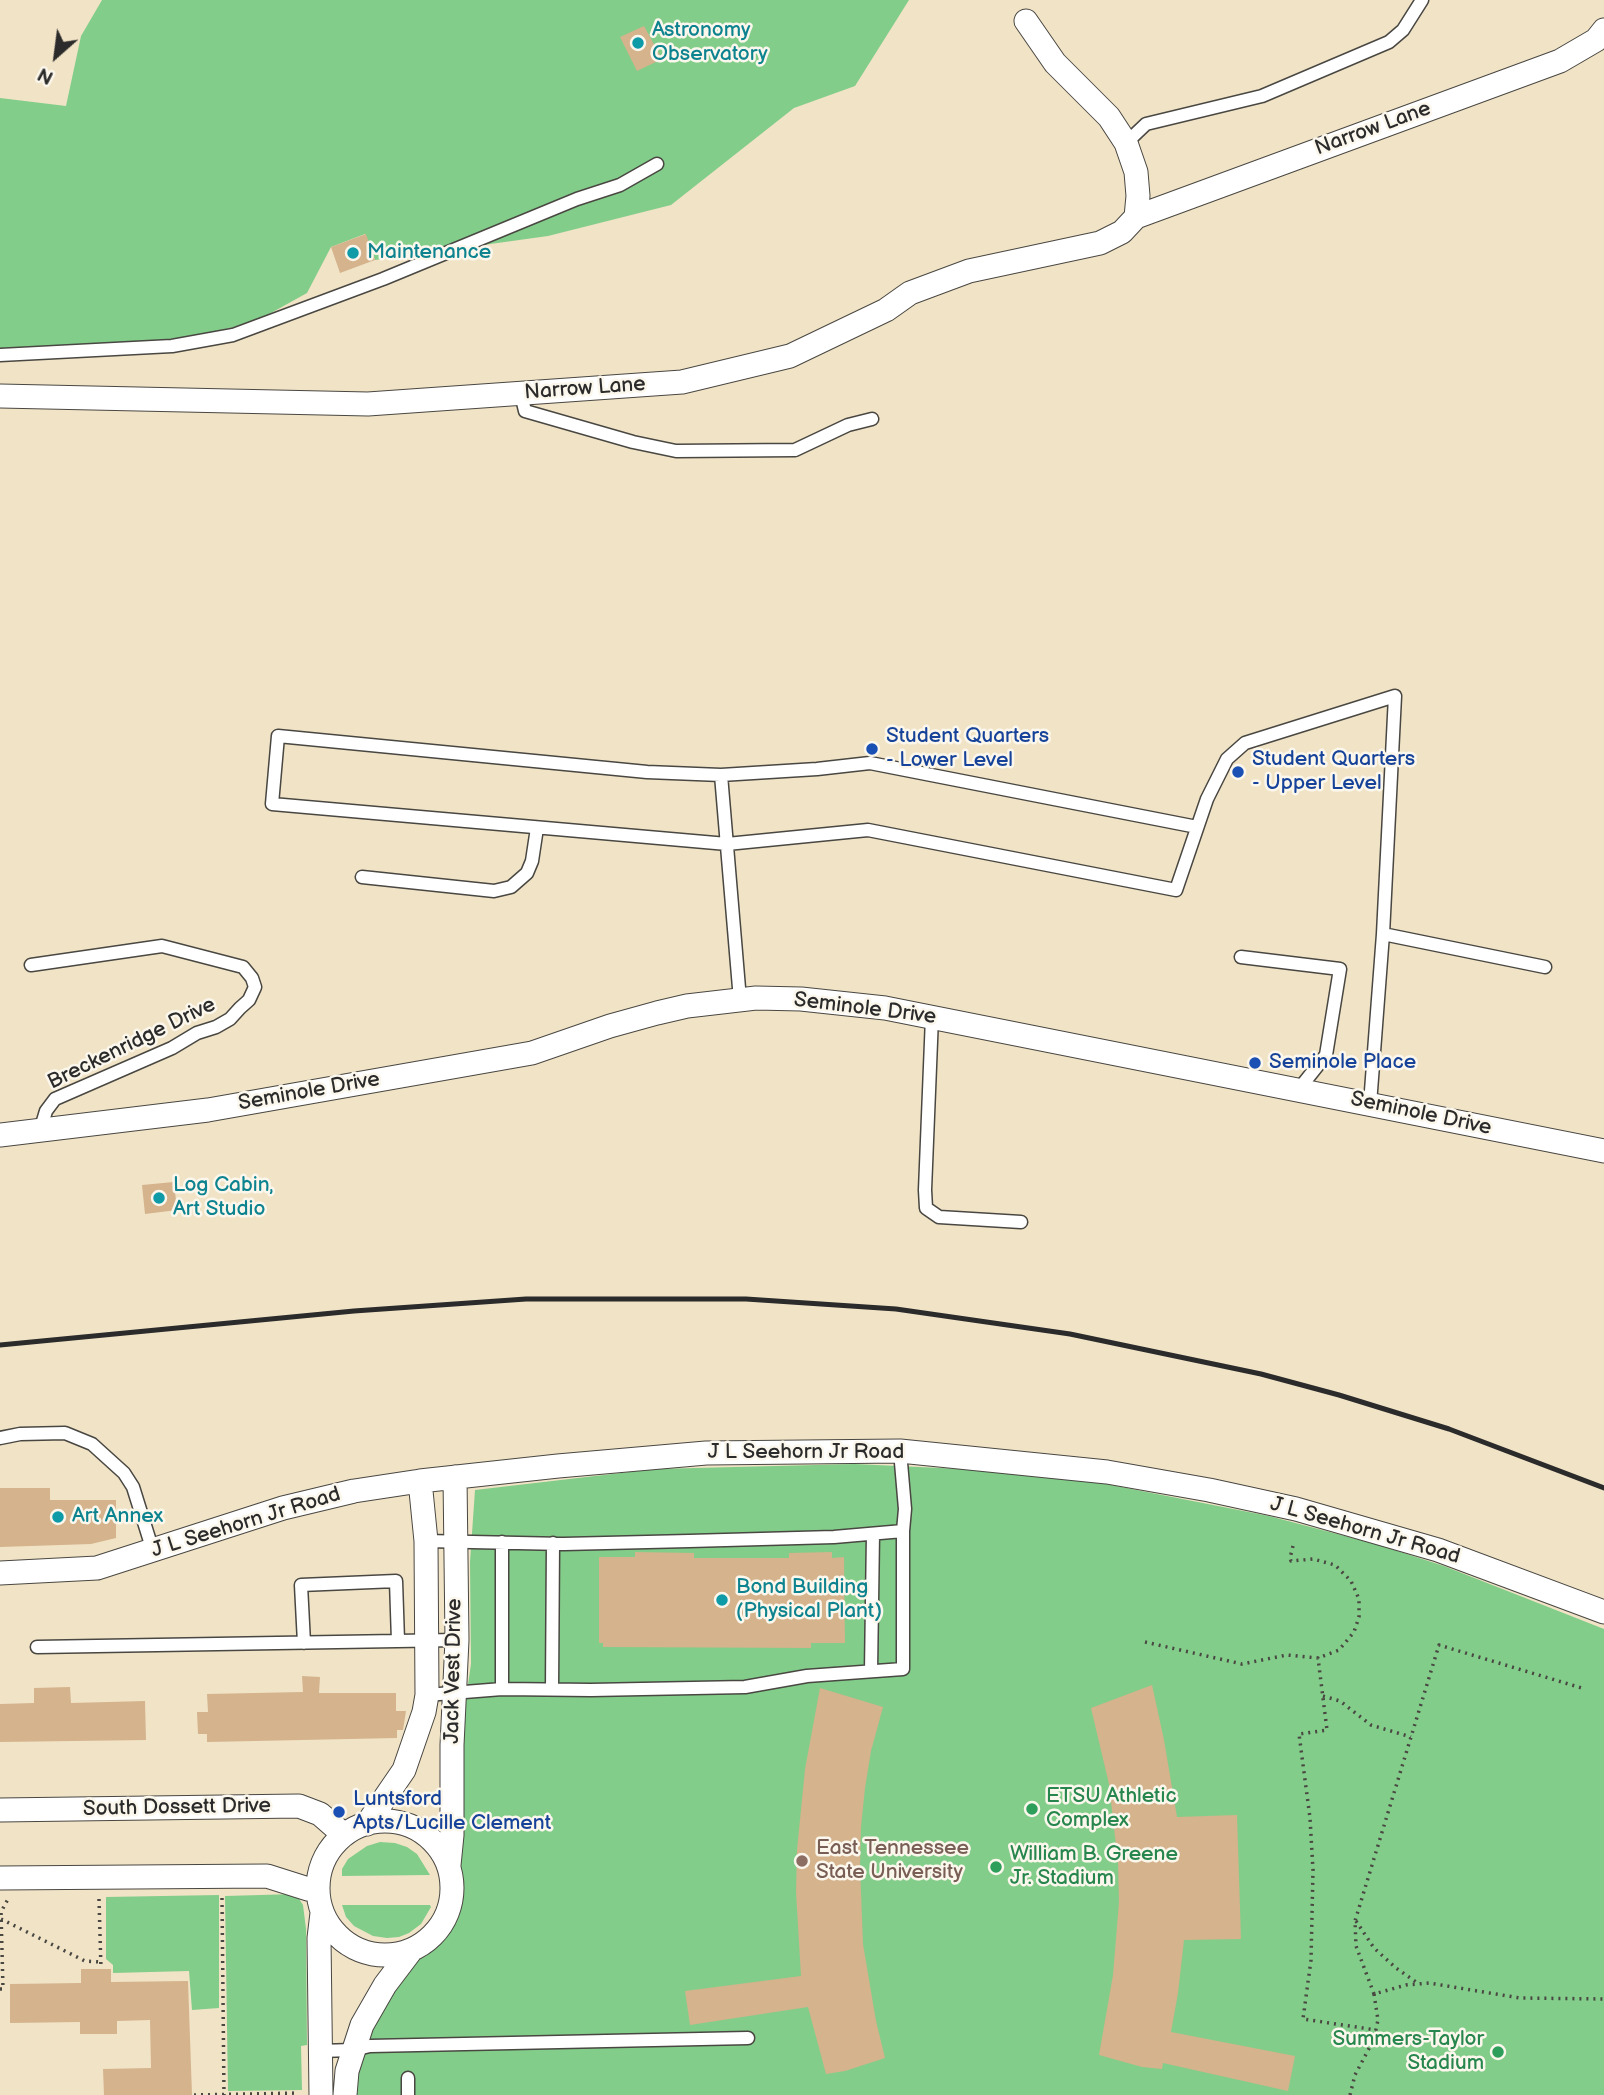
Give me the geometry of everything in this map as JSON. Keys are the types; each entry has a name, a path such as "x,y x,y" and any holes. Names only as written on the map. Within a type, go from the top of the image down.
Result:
{"street":[{"path":"1026,21 1055,63 1110,117 1126,143 1136,172 1136,217"},
{"name":"Narrow Lane","path":"0,396 368,404 682,382 790,356 886,310 910,293 969,271 1100,243 1122,232 1136,217 1560,61 1596,40 1604,30"},
{"name":"Seminole Drive","path":"0,1135 208,1110 532,1053 610,1026 687,1006 740,1000 801,999 842,1002 932,1017 1604,1151"},
{"name":"J L Seehorn Jr Road","path":"0,1573 97,1568 283,1508 354,1491 420,1481 572,1464 706,1453 900,1451 1107,1472 1296,1509 1438,1550 1604,1612"},
{"name":"Jack Vest Drive","path":"449,1865 457,1640 455,1477"},
{"name":"Jack Vest Drive","path":"367,1824 404,1770 421,1728 427,1695 426,1541 420,1481"},
{"name":"South Dossett Drive","path":"0,1810 299,1806 320,1814 344,1835"},
{"path":"384,1821 416,1828 441,1850 449,1865 452,1889 450,1909 441,1928 425,1944 410,1952 385,1956 365,1953 347,1944 332,1931 323,1913 318,1889 322,1866 331,1849 344,1835 367,1824 384,1821"},
{"path":"6,1886 267,1876 307,1889"},
{"path":"313,2094 320,2051 318,1938 323,1913"},
{"path":"345,2095 347,2071 353,2050 373,2004 410,1952"}],"lane":[{"path":"1126,143 1146,124 1262,96 1389,42 1403,30 1422,0"},
{"path":"0,355 172,346 233,335 383,279 577,199 620,185 657,164"},
{"path":"521,394 525,411 633,442 676,451 795,450 848,425 872,419"},
{"path":"1197,827 870,763 721,775 647,772 278,736 272,804 727,844 868,830 1176,890 1215,780 1227,759 1245,743 1395,696 1383,934 1370,1104"},
{"path":"721,775 740,1000"},
{"path":"362,877 494,891 511,887 527,873 532,862 537,828"},
{"path":"1383,934 1545,967"},
{"name":"Breckenridge Drive","path":"31,965 162,946 243,967 253,978 255,988 230,1019 216,1027 197,1033 172,1048 55,1099 46,1111 40,1130"},
{"path":"1241,957 1340,969 1326,1055 1299,1089"},
{"path":"932,1017 926,1208 939,1217 1021,1222"},
{"path":"0,1438 20,1434 65,1433 92,1444 124,1473 133,1487 153,1551"},
{"path":"427,1695 502,1689 745,1687 807,1676 903,1669 905,1509 900,1451"},
{"path":"426,1541 553,1543 834,1537 903,1531"},
{"path":"872,1671 873,1534"},
{"path":"502,1542 502,1689"},
{"path":"552,1689 553,1543"},
{"path":"304,1643 301,1585 397,1581 398,1641"},
{"path":"37,1647 457,1640"},
{"path":"320,2051 353,2050 369,2046 748,2038"},
{"path":"408,2078 408,2095"}],"path":[{"path":"1145,1642 1242,1664 1287,1655 1318,1658 1339,1650 1354,1633 1359,1617 1359,1599 1351,1581 1335,1565 1313,1559 1291,1561 1293,1546"},
{"path":"1350,2095 1355,2074 1374,2039 1377,2008 1356,1946 1355,1921 1438,1645 1585,1689"},
{"path":"1318,1658 1327,1730 1299,1734 1311,1818 1313,1905 1311,1960 1303,2019 1376,2031"},
{"path":"1323,1696 1340,1701 1371,1725 1411,1737"},
{"path":"0,1989 3,1989 1,1912 6,1886"},
{"path":"222,1892 224,2095"},
{"path":"99,1893 101,1969"},
{"path":"1,1919 85,1961 100,1962"},
{"path":"1355,1921 1374,1948 1417,1983"},
{"path":"1374,1994 1417,1983 1447,1985 1520,1998 1604,1999"},
{"path":"194,2095 313,2094"}],"green space":[{"path":"102,0 909,0 855,86 794,108 671,205 548,236 375,260 365,234 331,247 307,293 253,323 188,337 51,352 0,348 0,98 66,106 81,36"},
{"name":"ETSU Athletic Complex","path":"855,1464 983,1470 1106,1484 1269,1516 1379,1545 1444,1566 1604,1629 1604,2095 353,2095 356,2069 372,2016 407,1968 432,1949 451,1927 460,1902 459,1746 471,1664 470,1562 475,1490 655,1469"},
{"path":"380,1842 407,1847 417,1854 430,1875 342,1876 342,1869 348,1859 367,1846"},
{"path":"296,1894 303,1905 306,1929 307,2045 301,2046 302,2090 228,2091 225,1896"},
{"path":"219,1895 219,2008 192,2010 189,1971 113,1973 113,1965 106,1959 106,1897"},
{"path":"342,1905 431,1907 421,1924 409,1933 387,1938 373,1936 354,1926 346,1917"}],"building":[{"name":"Astronomy Observatory","path":"644,26 662,59 637,71 620,37"},
{"name":"Maintenance","path":"366,234 375,260 340,273 331,247"},
{"name":"Log Cabin, Art Studio","path":"174,1182 177,1210 145,1214 142,1185"},
{"name":"Art Annex","path":"0,1488 50,1488 50,1500 116,1500 116,1538 91,1544 0,1547"},
{"name":"Bond Building (Physical Plant)","path":"635,1552 694,1553 694,1558 789,1558 789,1553 832,1552 832,1558 844,1557 845,1643 811,1643 811,1648 603,1647 603,1643 599,1643 599,1557 635,1557"},
{"path":"302,1676 320,1677 319,1693 396,1693 396,1711 406,1711 403,1730 397,1730 397,1738 207,1742 207,1734 198,1734 197,1712 208,1712 207,1694 303,1692"},
{"path":"1152,1685 1177,1817 1237,1815 1241,1939 1184,1940 1171,2032 1295,2056 1288,2091 1163,2063 1162,2069 1142,2067 1099,2055 1113,1975 1119,1902 1118,1863 1109,1784 1091,1708"},
{"path":"70,1687 71,1703 145,1701 146,1740 0,1742 0,1704 34,1703 34,1688"},
{"path":"820,1688 883,1707 871,1751 865,1788 860,1866 863,1944 885,2058 826,2074 808,2007 690,2025 685,1991 801,1976 796,1892 797,1850 805,1769"},
{"path":"81,1969 111,1969 111,1982 188,1981 192,2095 104,2095 103,2069 151,2068 150,2020 117,2021 117,2034 80,2034 80,2022 10,2023 10,1984 81,1983"}],"railway":[{"path":"0,1345 354,1311 526,1299 746,1299 896,1309 1070,1334 1261,1374 1449,1429 1604,1488"}],"place":[{"name":"Astronomy Observatory","path":"638,43"},
{"name":"Maintenance","path":"353,253"},
{"name":"Student Quarters - Lower Level","path":"872,749"},
{"name":"Student Quarters - Upper Level","path":"1238,772"},
{"name":"Seminole Place","path":"1255,1063"},
{"name":"Log Cabin, Art Studio","path":"159,1198"},
{"name":"Art Annex","path":"58,1517"},
{"name":"Bond Building (Physical Plant)","path":"722,1600"},
{"name":"ETSU Athletic Complex","path":"1032,1809"},
{"name":"Luntsford Apts/Lucille Clement","path":"339,1812"},
{"name":"East Tennessee State University","path":"802,1861"},
{"name":"William B. Greene Jr. Stadium","path":"996,1867"},
{"name":"Summers-Taylor Stadium","path":"1498,2052"}]}
